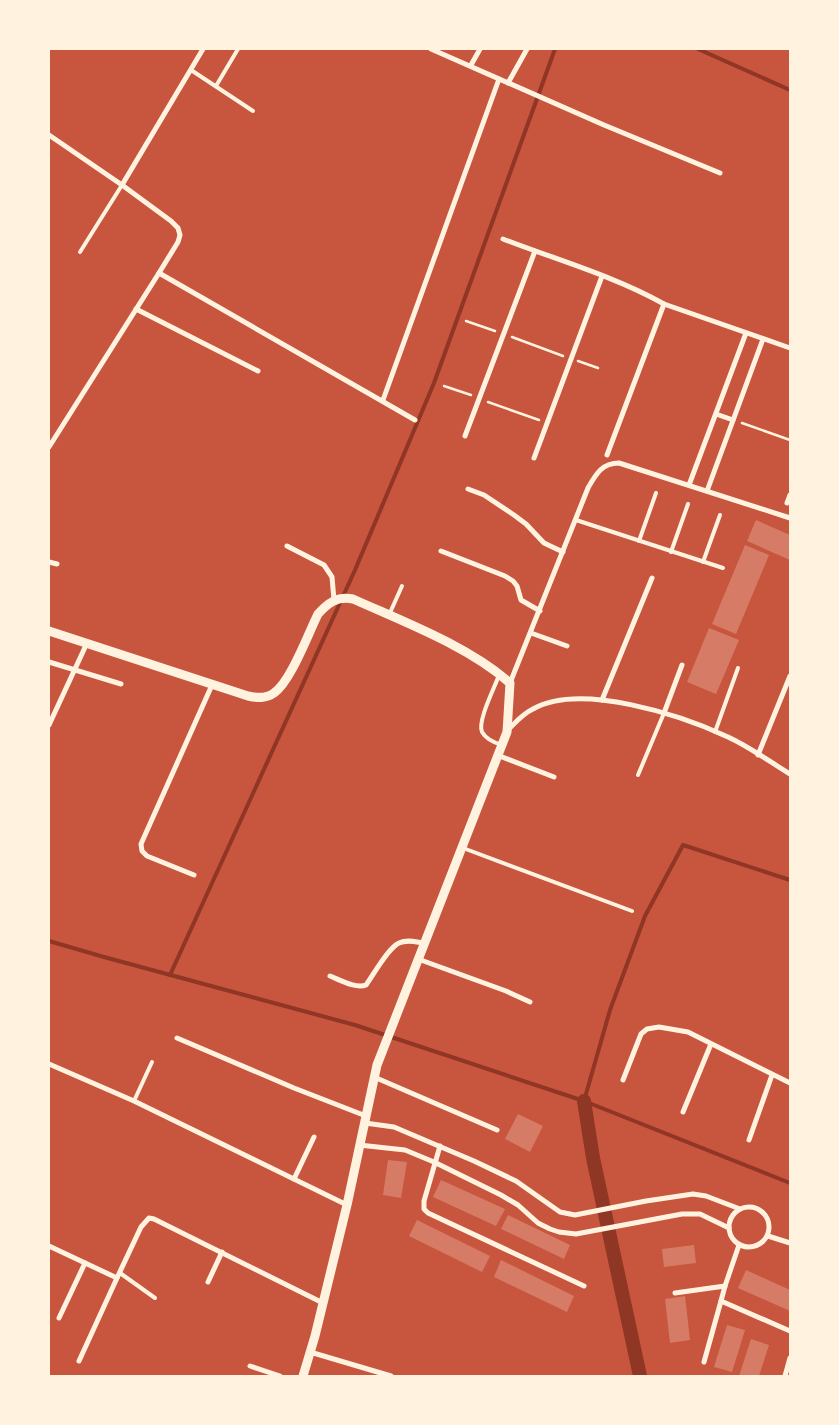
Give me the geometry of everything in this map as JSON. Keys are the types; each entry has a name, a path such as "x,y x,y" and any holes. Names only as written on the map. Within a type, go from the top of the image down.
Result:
{"street":[{"path":"122,185 203,49"},
{"path":"431,49 604,125 720,173"},
{"path":"471,66 480,49"},
{"path":"508,83 527,49"},
{"path":"383,400 499,79"},
{"path":"49,135 122,185 178,228 180,235 178,242 159,273 49,447"},
{"path":"503,239 602,276 664,304 790,348"},
{"path":"465,436 535,251"},
{"path":"159,273 415,420"},
{"path":"534,458 602,276"},
{"path":"607,455 664,304"},
{"path":"136,309 258,371"},
{"path":"689,485 746,333"},
{"path":"707,491 763,339"},
{"path":"716,414 733,420"},
{"path":"303,1376 347,1205 377,1065 507,732 510,683 593,479 598,472 611,463 620,463 790,518"},
{"path":"468,489 484,495 526,524 544,542 563,552"},
{"path":"787,503 790,495"},
{"path":"288,546 324,565 332,577 334,600"},
{"path":"441,551 513,581 521,600 540,611"},
{"path":"49,562 57,564"},
{"path":"602,700 652,578"},
{"path":"49,632 212,685 260,698 273,694 281,687 289,675 318,614 334,600 344,597 353,599 430,634 500,674 510,683"},
{"path":"531,633 567,646"},
{"path":"49,724 87,643"},
{"path":"49,662 121,684"},
{"path":"664,713 682,665"},
{"path":"758,755 790,676"},
{"path":"194,875 147,856 142,851 141,844 212,685"},
{"path":"507,732 523,715 534,708 553,701 602,700 619,702 664,713 715,732 729,738 790,774"},
{"path":"497,755 554,777"},
{"path":"330,976 357,986 363,986 392,948 400,942 424,943"},
{"path":"418,959 506,991 530,1002"},
{"path":"623,1080 641,1034 647,1029 659,1027 688,1032 790,1083"},
{"path":"177,1038 365,1119 394,1127 440,1146 516,1181 560,1212 575,1215 693,1194 721,1201 740,1209"},
{"path":"683,1112 710,1044"},
{"path":"49,1064 134,1101 347,1205"},
{"path":"749,1140 772,1075"},
{"path":"374,1077 497,1130"},
{"path":"294,1180 314,1137"},
{"path":"359,1146 406,1150 434,1162 501,1195 518,1205 538,1222 559,1232 576,1234 682,1214 700,1214 729,1228"},
{"path":"440,1146 424,1201 424,1209 428,1214 584,1286"},
{"path":"749,1207 757,1208 764,1213 770,1228 764,1242 752,1248 739,1245 732,1239 729,1228 730,1220 740,1209 749,1207"},
{"path":"79,1361 141,1227 149,1218 323,1303"},
{"path":"768,1236 790,1242"},
{"path":"704,1362 725,1286 739,1245"},
{"path":"49,1246 118,1276"},
{"path":"208,1282 222,1252"},
{"path":"58,1318 85,1263"},
{"path":"675,1293 725,1286"},
{"path":"721,1300 790,1331"},
{"path":"310,1352 391,1376"},
{"path":"785,1376 790,1358"},
{"path":"250,1366 280,1376"}],"lane":[{"path":"216,86 238,49"},
{"path":"191,70 253,111"},
{"path":"80,252 122,185"},
{"path":"639,541 656,493"},
{"path":"671,552 688,504"},
{"path":"703,562 720,515"},
{"path":"576,520 723,568"},
{"path":"389,615 402,586"},
{"path":"715,732 738,668"},
{"path":"500,674 481,722 482,732 488,738 502,745"},
{"path":"638,775 664,713"},
{"path":"461,848 632,911"},
{"path":"134,1101 152,1062"},
{"path":"118,1276 155,1298"}],"path":[{"path":"466,321 598,368"},
{"path":"444,386 547,423"},
{"path":"733,420 790,440"}],"building":[{"path":"756,520 790,535 790,560 747,541"},
{"path":"745,545 769,555 736,634 712,624"},
{"path":"709,628 739,640 716,694 687,682"},
{"path":"518,1114 543,1126 530,1152 505,1139"},
{"path":"388,1160 407,1162 401,1198 383,1195"},
{"path":"441,1180 505,1209 496,1226 433,1197"},
{"path":"508,1215 570,1245 564,1259 501,1229"},
{"path":"417,1220 490,1256 482,1272 409,1236"},
{"path":"694,1245 696,1263 664,1267 662,1249"},
{"path":"501,1260 574,1296 567,1312 494,1277"},
{"path":"746,1270 790,1290 790,1311 738,1288"},
{"path":"685,1296 690,1340 670,1343 665,1299"},
{"path":"727,1325 745,1330 732,1372 714,1367"},
{"path":"751,1339 769,1345 759,1376 739,1376"}],"waterway":[{"path":"170,975 355,570 434,383 555,49"},
{"path":"698,49 790,90"},
{"path":"584,1101 610,1010 645,916 683,845 790,880"},
{"path":"49,941 355,1025 584,1101 790,1183"},
{"path":"584,1101 593,1158 640,1376"}]}
